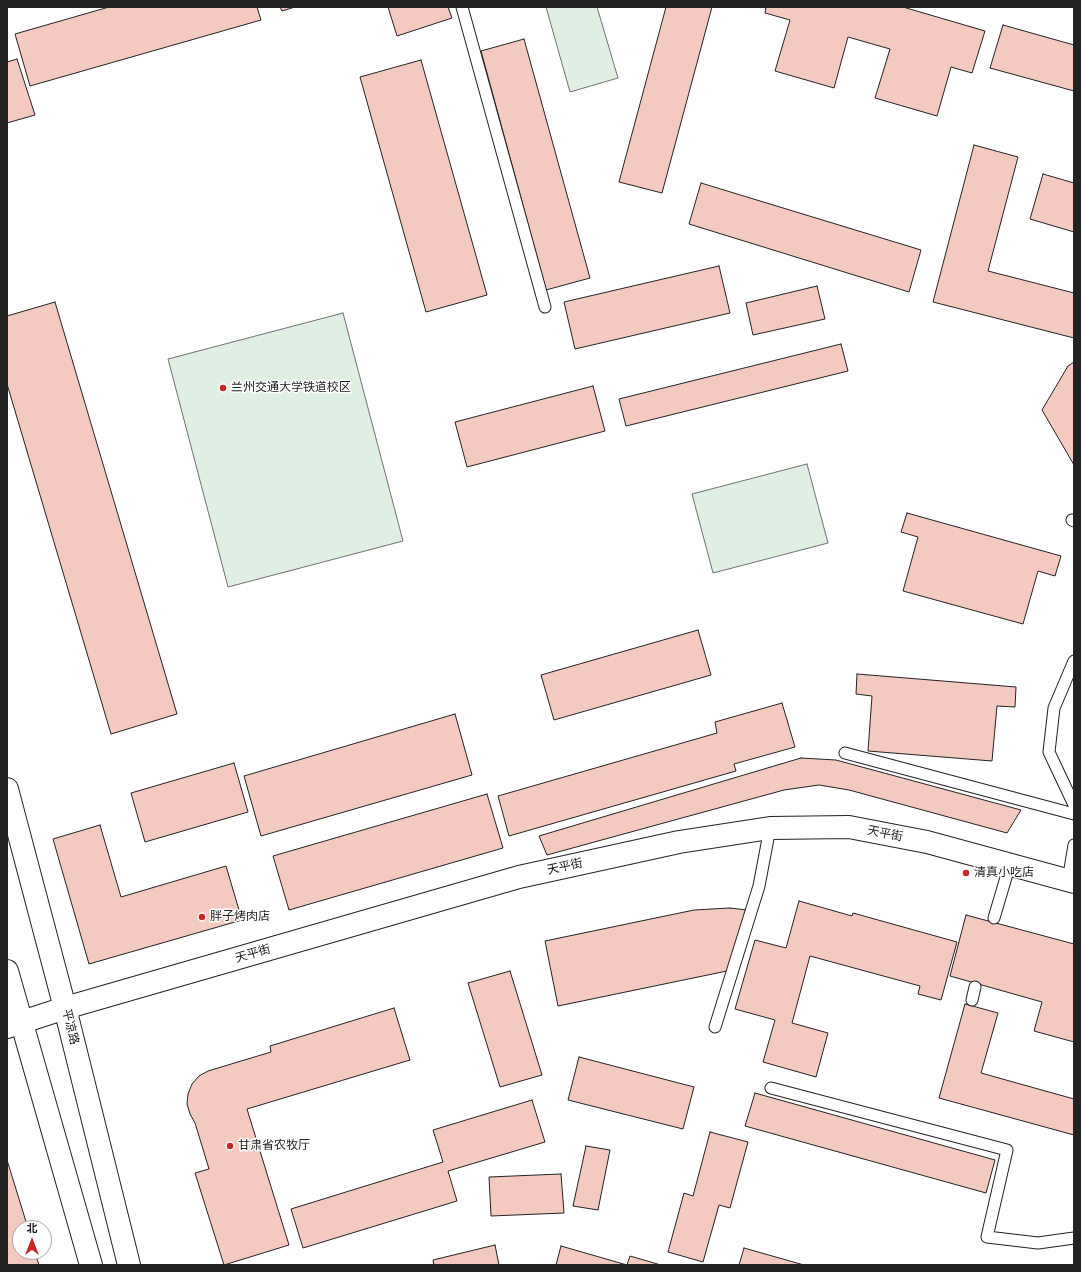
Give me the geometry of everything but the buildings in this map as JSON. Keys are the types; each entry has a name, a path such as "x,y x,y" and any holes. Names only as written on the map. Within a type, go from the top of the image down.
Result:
{"street":[{"name":"平凉路","path":"7,789 65,1008 130,1265"},
{"name":"天平街","path":"14,1024 519,877 679,842 770,828 849,827 927,842 1071,882"},
{"path":"7,972 14,1024 91,1265"}],"lane":[{"path":"462,7 545,307"},
{"path":"1074,660 1054,708 1049,752 1074,804"},
{"path":"845,753 1074,814"},
{"path":"715,1027 759,886 770,828"},
{"path":"1071,882 1074,845"},
{"path":"994,918 1010,864"},
{"path":"972,1000 975,987"},
{"path":"771,1088 1008,1150 987,1237 1038,1243 1074,1238"}],"green space":[{"path":"546,7 597,7 618,78 570,92"},
{"path":"343,313 403,541 228,587 168,359"},
{"path":"807,464 828,543 713,573 692,494"}],"place":[{"name":"兰州交通大学铁道校区","path":"223,388"},
{"name":"清真小吃店","path":"966,873"},
{"name":"胖子烤肉店","path":"202,917"},
{"name":"甘肃省农牧厅","path":"230,1146"}]}
